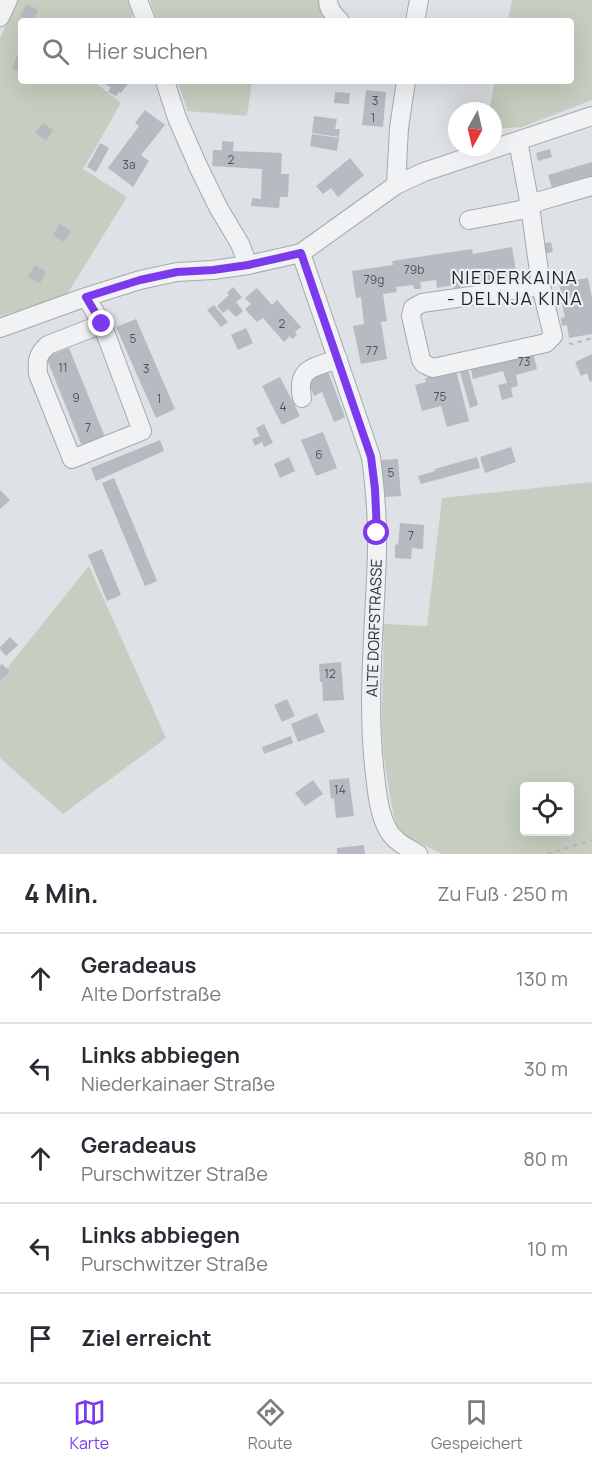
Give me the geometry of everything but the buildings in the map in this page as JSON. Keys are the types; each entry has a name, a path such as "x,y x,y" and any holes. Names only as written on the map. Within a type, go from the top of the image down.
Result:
{"street":[{"path":"0,17 8,0"},
{"path":"138,0 145,18"},
{"path":"328,0 328,5 337,18"},
{"path":"416,18 419,0"},
{"path":"166,84 177,118 198,166 218,207 240,244 248,265"},
{"path":"396,186 399,128 406,84"},
{"path":"0,328 140,280 168,274 248,265 301,253 396,186 424,172 592,116"},
{"path":"518,141 541,286 553,336 546,343 433,368 421,360 411,316 413,308 422,303 541,286"},
{"path":"470,220 521,210 540,201 592,186"},
{"name":"ALTE DORFSTRASSE","path":"301,253 371,457 375,489 377,550 371,729 376,788 387,830 395,839 418,854"},
{"path":"86,297 102,324 142,431 72,459 39,374 37,362 41,351 48,345 102,324"},
{"path":"302,398 300,385 302,377 308,371 338,359"}],"path":[{"path":"553,336 572,344 592,338"},
{"path":"548,854 592,840"}],"green space":[{"path":"18,0 128,0 133,15 131,18 18,18 18,84 97,84 121,103 83,169 127,197 66,296 0,316 0,38"},
{"path":"150,0 327,0 336,18 156,18"},
{"path":"512,0 592,0 592,100 522,127 502,128 502,102 491,102 494,84 574,84 574,18 509,18"},
{"path":"178,84 252,84 247,116 188,111"},
{"path":"592,482 592,854 442,854 397,832 383,744 383,624 427,626 442,498"},
{"path":"89,566 166,738 63,814 0,758 0,677"}],"district":[{"name":"NIEDERKAINA - DELNJA KINA","path":"515,287"}],"route":[{"path":"102,324 86,297 140,280 177,272 248,265 301,253 371,457 377,533"}]}
